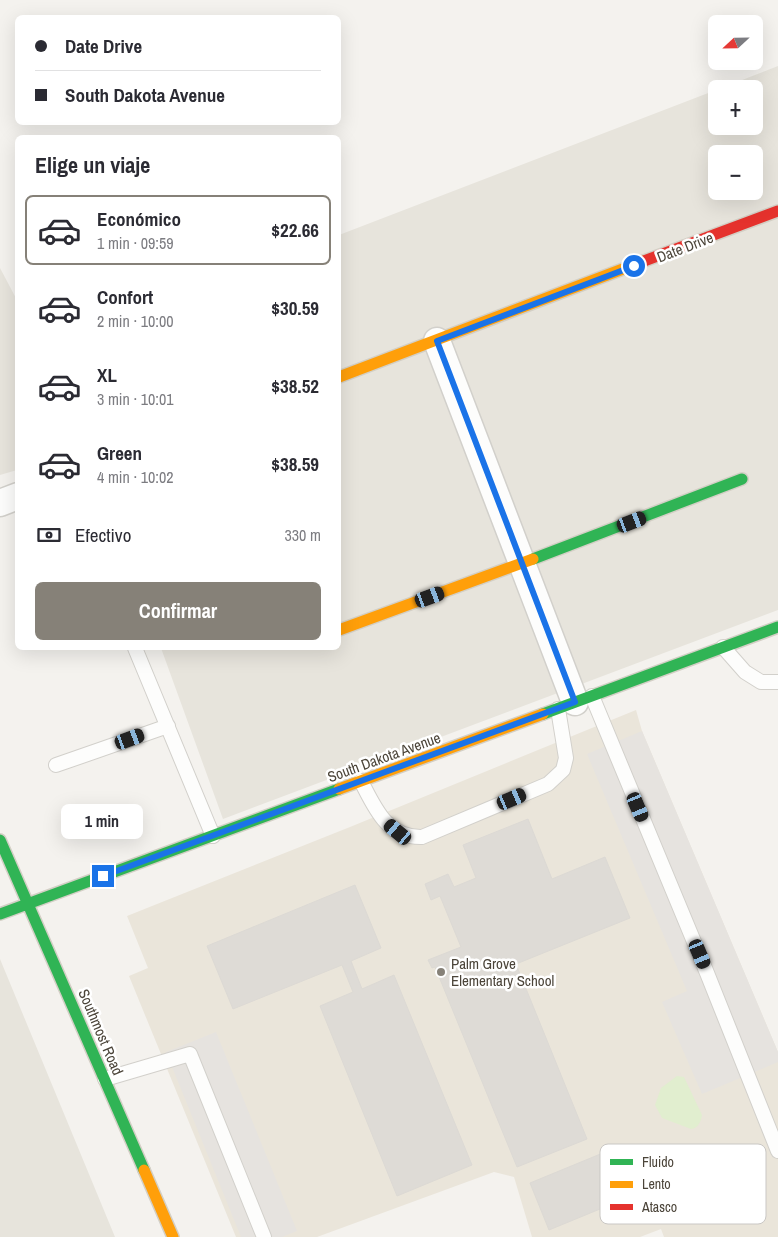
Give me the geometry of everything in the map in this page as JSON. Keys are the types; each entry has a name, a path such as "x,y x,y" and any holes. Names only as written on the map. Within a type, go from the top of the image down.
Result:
{"street":[{"name":"Date Drive","path":"341,376 778,211"},
{"path":"437,341 575,702"},
{"path":"341,629 521,564 742,479"},
{"path":"0,503 15,497"},
{"name":"South Dakota Avenue","path":"0,914 778,627"},
{"name":"Southmost Road","path":"0,840 173,1237"}],"lane":[{"path":"723,647 745,672 761,682 778,682"},
{"path":"136,650 213,836"},
{"path":"361,781 376,809 387,823 398,832 410,837 422,837 548,784 563,770 575,702"},
{"path":"575,702 707,973 778,1151"},
{"path":"56,765 168,726"},
{"path":"105,1079 190,1054 264,1237"}],"shaded area":[{"path":"778,66 778,610 223,819 162,650 341,650 341,234 708,93 708,135 763,135 763,80 742,80"},
{"path":"0,268 15,296 15,471 0,475"},
{"name":"Palm Grove Elementary School","path":"636,710 642,731 778,1052 778,1237 664,1237 661,1229 640,1237 532,1237 514,1177 494,1172 317,1237 236,1237 129,976 148,968 127,916"},
{"path":"642,731 778,1052 778,1062 702,1094 662,1002 687,991 587,754"},
{"path":"0,959 115,1237 0,1237"},
{"path":"216,1032 297,1231 282,1237 241,1237 166,1052"}],"green space":[{"path":"677,1076 684,1077 702,1115 699,1124 691,1129 662,1118 655,1105 661,1088"}],"building":[{"path":"528,819 552,879 605,857 630,918 516,964 587,1139 517,1167 435,967 432,968 428,960 461,947 440,896 431,900 425,884 448,874 454,887 476,878 463,845"},
{"path":"355,885 381,948 351,961 362,989 394,975 472,1165 397,1196 320,1006 353,992 342,965 233,1009 207,946"},
{"path":"600,1154 600,1209 549,1230 530,1183"}],"traffic: fast":[{"path":"533,559 742,479"},
{"path":"543,714 778,627"},
{"path":"0,914 339,789"},
{"path":"0,840 144,1170"}],"traffic: slow":[{"path":"341,376 644,261"},
{"path":"341,629 533,559"},
{"path":"339,789 543,714"},
{"path":"144,1170 173,1237"}],"traffic: jam":[{"path":"644,261 778,211"}],"place":[{"name":"Palm Grove Elementary School","path":"441,972"}],"route":[{"path":"103,876 575,702 437,341 634,266"}]}
